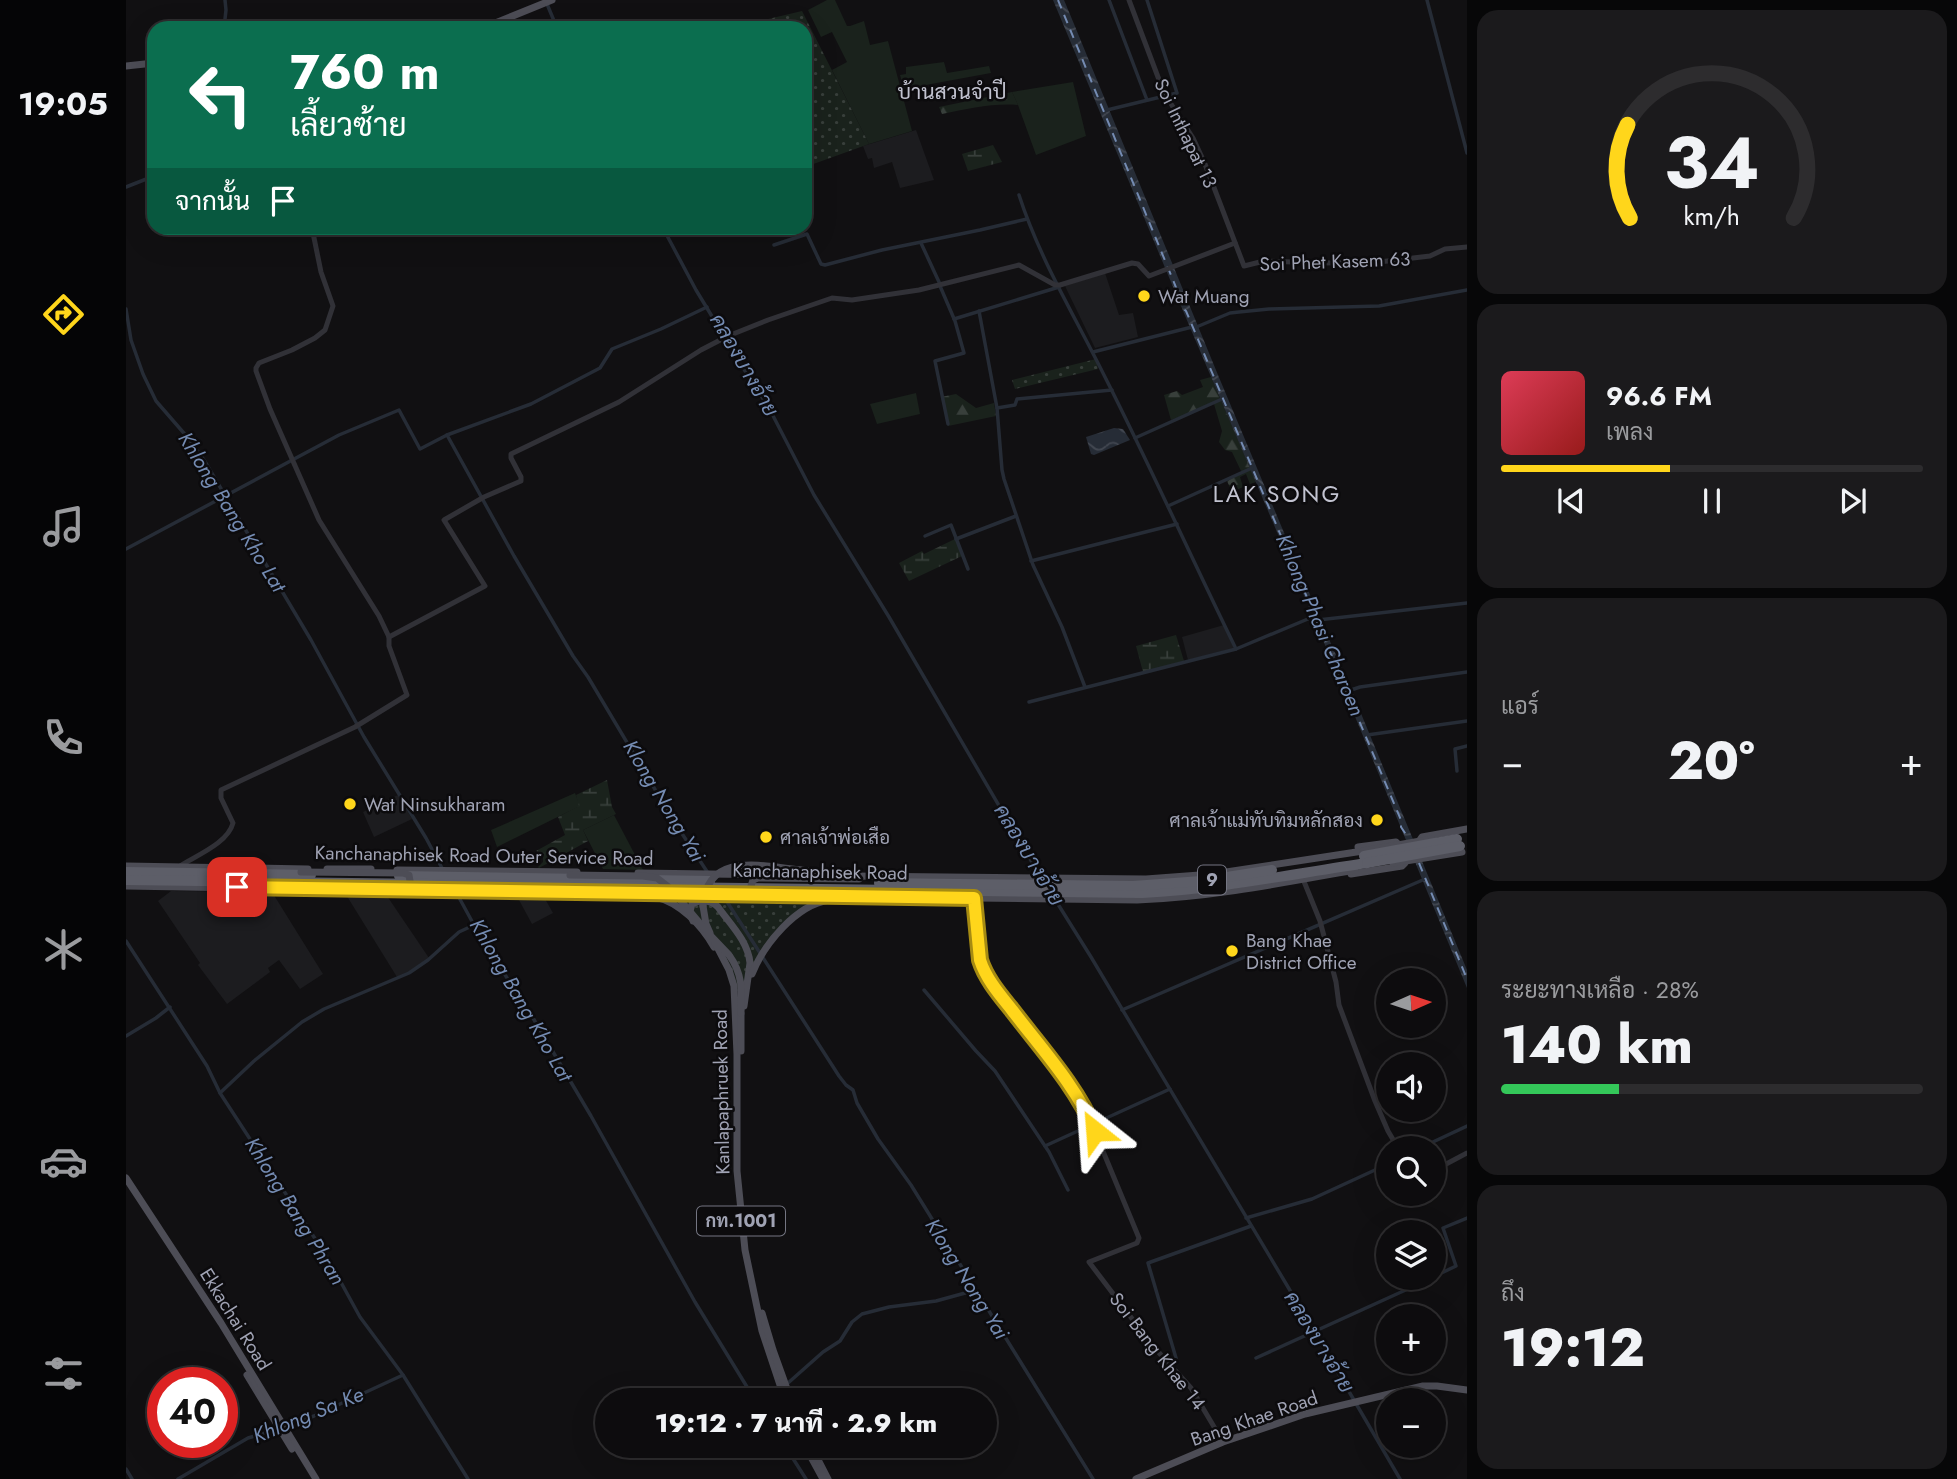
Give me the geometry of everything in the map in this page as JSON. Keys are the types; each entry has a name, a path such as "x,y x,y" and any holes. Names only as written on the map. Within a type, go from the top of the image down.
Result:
{"highway":[{"name":"Kanchanaphisek Road","path":"1061,889 1142,893 1234,885 1464,842"},
{"name":"Kanchanaphisek Road","path":"126,872 463,881 555,880 700,888 729,884 1061,889 1186,883 1366,859"},
{"name":"Kanchanaphisek Road","path":"463,881 534,875 700,888"},
{"name":"Kanchanaphisek Road","path":"126,880 439,880"},
{"path":"555,880 607,893"},
{"path":"1146,880 1186,883"},
{"path":"1234,885 1286,881"},
{"path":"1099,900 1142,893"}],"main road":[{"path":"500,21 547,2"},
{"path":"126,66 147,64"},
{"path":"1422,837 1464,842 1427,859 1420,840 1422,837"},
{"path":"1061,889 1099,900 1176,898 1386,869 1402,866 1405,861 1396,842 1306,856 1293,861"},
{"path":"572,893 902,877 1061,889 1213,874 1293,861 1366,859"},
{"path":"1304,879 1366,859"},
{"name":"Kanchanaphisek Road Outer Service Road","path":"126,866 263,868 439,880"},
{"path":"734,988 729,970 706,924 703,906 708,886 714,877 727,868 740,866 858,878"},
{"path":"263,868 302,872 403,873 409,875 410,881 409,885 403,887 268,888"},
{"path":"534,875 555,880 570,875 649,877 665,883 736,964 741,981 741,1042"},
{"path":"858,878 758,877 753,880 751,886 759,892 974,898 1035,889"},
{"path":"126,886 268,888 439,880 595,897 690,897 700,888"},
{"path":"729,884 860,895"},
{"path":"700,888 718,906 743,941 750,957 741,1042"},
{"path":"693,921 690,907 696,902 700,888"},
{"path":"746,987 762,953 776,935 804,909 824,901 860,895"},
{"path":"655,897 672,903 693,921 712,943 734,988"},
{"name":"Kanlapaphruek Road","path":"734,988 740,1211 755,1302 765,1343 783,1388"},
{"name":"Kanlapaphruek Road","path":"741,1042 740,1147 744,1212 758,1295 783,1388"},
{"name":"Ekkachai Road","path":"126,1178 221,1323 313,1479"},
{"name":"Ekkachai Road","path":"126,1186 282,1428"},
{"name":"Bang Khae Road","path":"1136,1479 1223,1442 1305,1414 1423,1386 1467,1390"},
{"path":"812,1458 823,1479"},
{"path":"817,1458 828,1479"}],"street":[{"name":"Soi Inthapat 13","path":"1129,0 1166,97 1196,145 1244,266"},
{"path":"178,867 219,842 232,828 233,823 220,794 222,789 355,727 407,695 389,646 389,637 373,605 319,520 258,379 256,368 259,363 292,350 326,330 333,306 321,272 313,235"},
{"path":"389,637 485,586 444,520 521,481 511,454 620,402 686,358 725,337 776,316 832,298 849,300 919,290 1019,265 1049,282 1060,285 1131,263 1138,264 1149,276 1235,243"},
{"name":"Soi Phet Kasem 63","path":"1244,266 1264,261 1390,261 1430,257 1444,249 1467,247"},
{"path":"1304,879 1321,924 1339,1005 1391,1136"},
{"name":"Soi Bang Khae 14","path":"974,898 982,967 1088,1115 1139,1238 1137,1243 1089,1262 1152,1345 1193,1391 1223,1442"},
{"path":"1446,1164 1467,1153"}],"shaded area":[{"path":"916,130 934,180 900,188 892,162 874,168 872,158 868,159 863,146"},
{"path":"1105,273 1119,315 1133,313 1138,337 1095,348 1065,286"},
{"path":"1224,625 1234,648 1188,660 1182,637"},
{"path":"398,795 412,819 374,837 363,812"},
{"path":"171,891 272,892 323,974 300,989 279,960 268,968 270,972 227,1004 198,965 200,963 158,901"},
{"path":"345,893 385,893 429,958 397,977"},
{"path":"526,896 544,897 553,913 532,924 519,900"}],"green space":[{"path":"827,0 835,0 847,26 864,21 870,45 888,41 912,131 869,144 832,70 847,62 832,32 821,37 808,10"},
{"path":"802,11 807,21 760,21"},
{"path":"812,31 869,144 812,164"},
{"path":"944,62 947,73 989,66 991,73 904,89 900,75 906,74 906,67"},
{"path":"1073,82 1086,136 1036,155 1012,92"},
{"path":"1012,92 1018,105 989,106 942,114 939,107"},
{"path":"993,145 1002,162 968,171 962,154"},
{"path":"1096,359 1098,369 1015,389 1012,380"},
{"path":"1211,377 1256,482 1250,484 1246,474 1240,477 1243,487 1232,492 1227,481 1242,473 1232,452 1225,450 1219,442 1222,431 1214,404 1171,420 1164,395 1177,391 1182,395 1203,387 1200,380"},
{"path":"916,393 920,414 877,424 870,404"},
{"path":"956,394 976,408 994,403 996,416 948,426 941,397"},
{"path":"955,539 962,556 909,581 899,563"},
{"path":"1176,635 1184,661 1143,672 1136,646"},
{"path":"607,780 616,814 583,830 588,841 539,868 543,862 543,853 536,851 565,835 558,817 579,806 576,795"},
{"path":"575,793 580,806 497,847 491,830"},
{"path":"614,815 643,870 603,869 583,830"},
{"path":"669,899 823,899 812,903 760,953 740,1012 738,992 723,954"}],"water":[{"name":"Khlong Phasi Charoen","path":"1053,0 1064,0 1467,970 1467,988 1342,685"},
{"path":"1114,428 1123,429 1130,440 1091,454 1086,437"}],"waterway":[{"path":"225,0 225,21"},
{"path":"1109,0 1147,100"},
{"path":"1107,110 1177,93 1147,0"},
{"path":"1427,0 1467,153"},
{"name":"คลองบางอ้าย","path":"547,4 554,21"},
{"path":"126,187 147,179"},
{"path":"1019,195 1048,266 1123,412 1236,649"},
{"path":"807,235 821,264 825,265 1027,219"},
{"name":"คลองบางอ้าย","path":"667,235 696,290 769,408 814,495 889,617 1040,876"},
{"path":"774,245 804,235"},
{"path":"921,243 939,282"},
{"path":"940,286 955,321 964,353 935,361 948,424"},
{"path":"954,319 1059,287"},
{"path":"1194,328 1230,313 1269,309 1379,306 1467,290"},
{"name":"Klong Nong Yai","path":"707,307 612,349 600,368 531,404 447,435 573,656 708,873"},
{"name":"Khlong Bang Kho Lat","path":"126,309 131,340 156,401 204,460 443,870"},
{"path":"979,311 997,408 1004,479 1033,565 1062,627 1085,687"},
{"path":"1093,352 1192,327"},
{"path":"997,408 1015,405 1017,399 1112,390"},
{"path":"1135,438 1222,399"},
{"path":"126,549 339,435 399,410 420,449 447,435"},
{"path":"1168,506 1252,468"},
{"path":"956,539 1016,516"},
{"path":"1031,561 1177,524"},
{"path":"925,536 951,525 968,569"},
{"name":"Khlong Phasi Charoen","path":"1318,620 1467,603"},
{"name":"Khlong Phasi Charoen","path":"1029,702 1236,649 1315,616"},
{"name":"Khlong Phasi Charoen","path":"1348,691 1467,672"},
{"path":"1367,735 1467,721"},
{"path":"1457,771 1455,749 1467,746"},
{"path":"1122,1010 1425,879"},
{"name":"Khlong Bang Kho Lat","path":"456,892 480,936 591,1116 695,1302 748,1388"},
{"name":"Klong Nong Yai","path":"722,894 839,1076 853,1090 857,1103 878,1139 911,1185 1093,1479"},
{"name":"คลองบางอ้าย","path":"1056,901 1400,1479"},
{"path":"220,1093 302,1022 324,1009 409,973 459,932 474,925"},
{"name":"Khlong Bang Phran","path":"126,941 207,1066 220,1093 327,1257 360,1317 403,1375 468,1479"},
{"path":"924,990 995,1071 1049,1152 1068,1190"},
{"path":"126,1036 170,1007"},
{"path":"1045,1146 1170,1089"},
{"path":"1446,1136 1467,1126"},
{"path":"1246,1218 1312,1199 1376,1170"},
{"path":"1446,1227 1467,1218"},
{"path":"1176,1358 1148,1263 1251,1226"},
{"path":"1446,1237 1456,1266 1446,1271"},
{"path":"782,1388 823,1352 840,1341 852,1322 862,1314 889,1307 936,1301 976,1290"},
{"path":"1256,1358 1406,1290"},
{"name":"Khlong Sa Ke","path":"286,1426 403,1375"},
{"name":"Khlong Sa Ke","path":"178,1479 248,1438 279,1429"},
{"name":"Khlong Bang Kho Lat","path":"793,1458 806,1479"},
{"path":"126,1469 132,1479"}],"ferry route":[{"path":"1058,0 1182,302 1181,307 1186,311 1401,820 1401,827 1409,839"},
{"path":"1419,863 1467,979"}],"place":[{"name":"Wat Muang","path":"1144,296"},
{"name":"Wat Ninsukharam","path":"350,804"},
{"name":"ศาลเจ้าแม่ทับทิมหลักสอง","path":"1377,820"},
{"name":"ศาลเจ้าพ่อเสือ","path":"766,837"},
{"name":"Bang Khae District Office","path":"1232,951"}],"district":[{"name":"บ้านสวนจำปี","path":"952,92"},
{"name":"LAK SONG","path":"1277,494"}],"route":[{"path":"237,887 974,898 982,967 1077,1098 1095,1131"}]}
